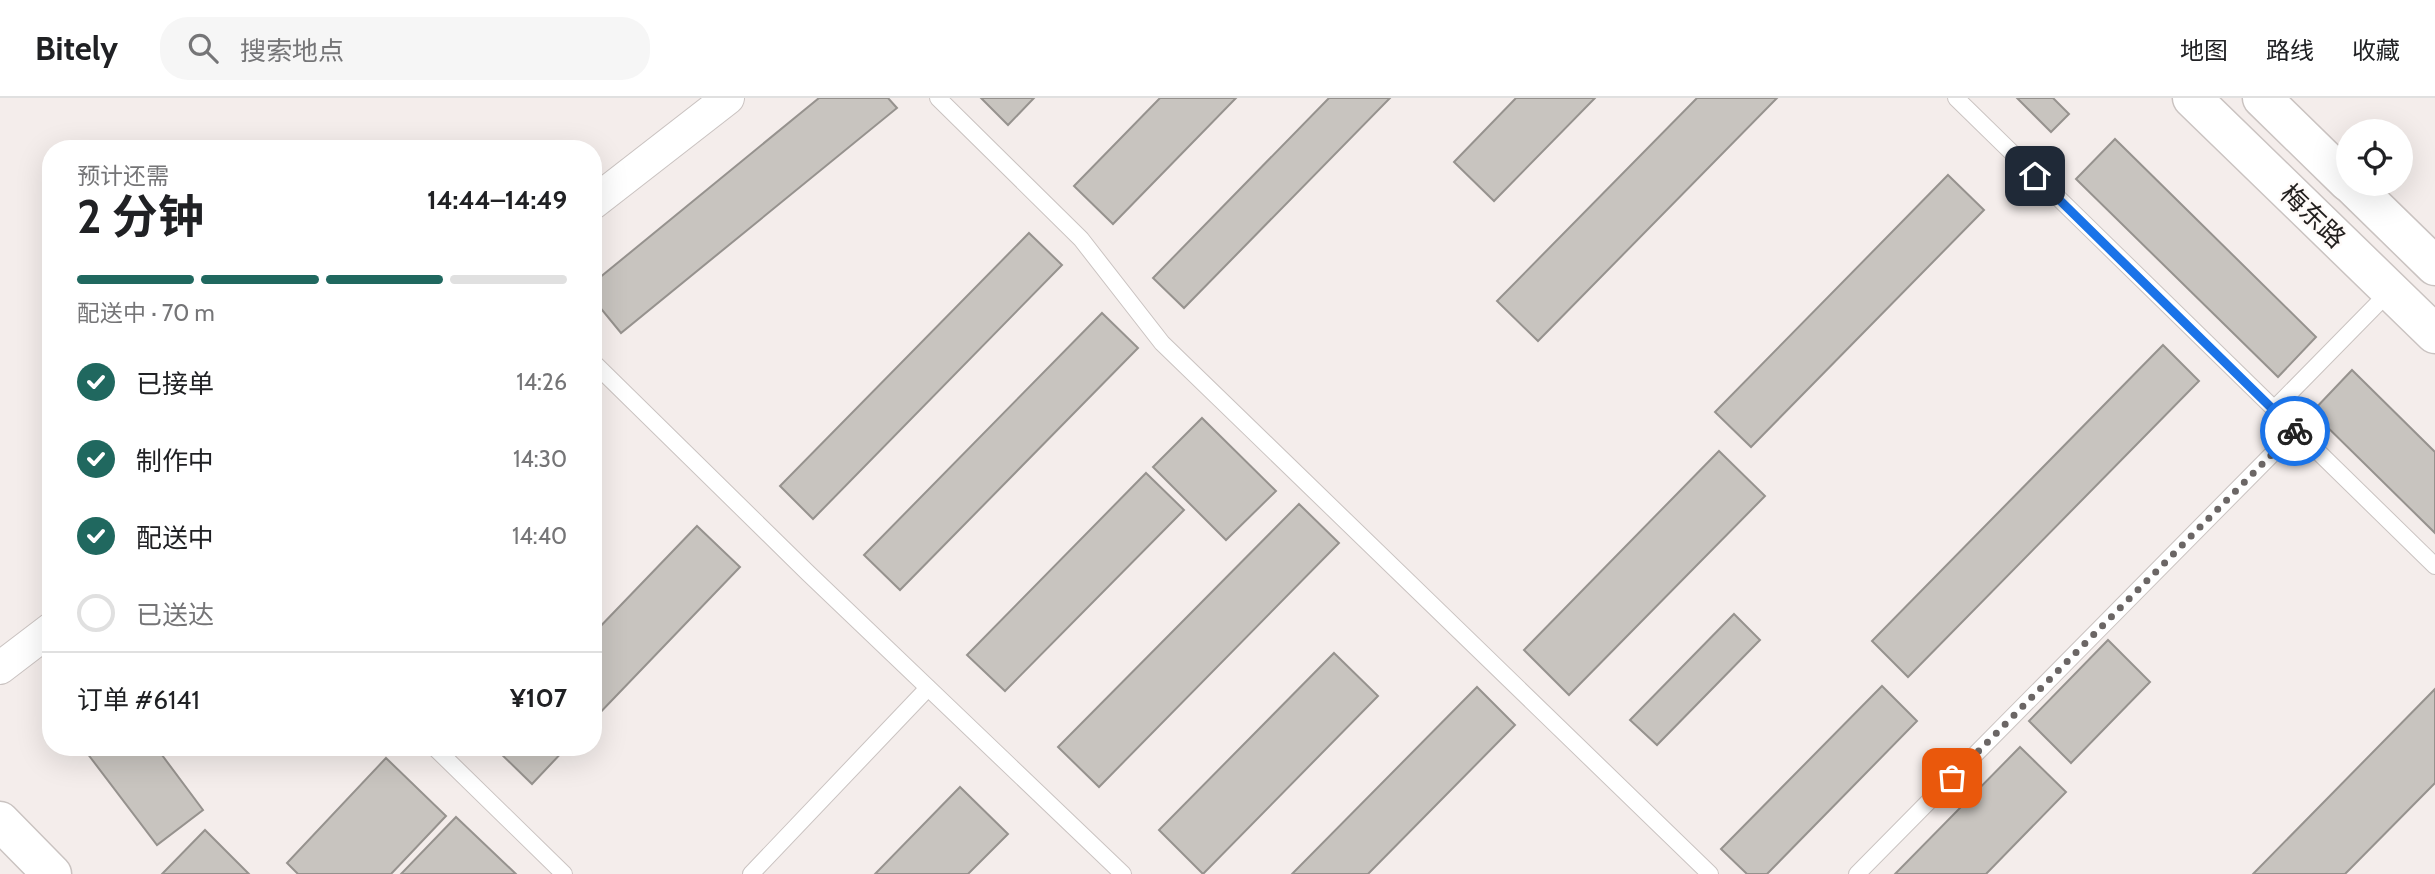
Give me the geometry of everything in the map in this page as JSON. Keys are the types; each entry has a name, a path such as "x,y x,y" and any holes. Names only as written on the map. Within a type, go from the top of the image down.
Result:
{"main road":[{"name":"梅东路","path":"2192,98 2435,334"},
{"name":"梅东路","path":"2262,98 2336,169"},
{"name":"梅东路","path":"2363,196 2435,266"},
{"path":"0,821 52,874"}],"street":[{"path":"602,196 728,98"},
{"path":"0,668 42,636"}],"lane":[{"path":"938,98 1082,239 1162,343 1710,874"},
{"path":"1956,98 2435,566"},
{"path":"2274,409 2390,291"},
{"path":"602,371 928,688 1124,874"},
{"path":"1857,874 2296,430"},
{"path":"751,874 928,688"},
{"path":"443,756 564,874"}],"building":[{"path":"819,98 888,98 897,108 621,333 602,310 602,276"},
{"path":"981,98 1034,98 1008,125"},
{"path":"1160,98 1236,98 1113,224 1074,186"},
{"path":"1329,98 1390,98 1184,308 1153,278"},
{"path":"1516,98 1595,98 1494,201 1454,162"},
{"path":"1697,98 1777,98 1538,341 1497,301"},
{"path":"2017,98 2053,98 2069,114 2051,132"},
{"path":"2115,139 2316,337 2278,377 2076,179"},
{"path":"1948,175 1984,210 1751,447 1715,412"},
{"path":"1029,233 1062,265 813,519 780,486"},
{"path":"1102,313 1138,348 900,590 864,555"},
{"path":"2163,345 2199,381 1908,677 1872,641"},
{"path":"2352,370 2435,452 2435,533 2312,412"},
{"path":"1202,418 1276,491 1226,540 1153,467"},
{"path":"1719,451 1765,496 1569,695 1524,650"},
{"path":"1146,473 1184,510 1005,691 967,655"},
{"path":"1299,504 1339,543 1099,787 1058,747"},
{"path":"697,526 740,567 602,711 602,625"},
{"path":"1734,614 1760,640 1657,745 1630,720"},
{"path":"2108,640 2150,682 2071,763 2029,721"},
{"path":"1334,653 1378,696 1203,874 1159,830"},
{"path":"1882,686 1917,721 1767,874 1747,874 1721,849"},
{"path":"1477,687 1515,725 1368,874 1292,874"},
{"path":"2435,689 2435,783 2345,874 2253,874"},
{"path":"2020,747 2066,792 1986,874 1895,874"},
{"path":"89,756 163,756 203,810 157,845"},
{"path":"503,756 558,756 532,784"},
{"path":"386,758 446,816 391,874 298,874 287,863"},
{"path":"960,787 1008,834 968,874 875,874"},
{"path":"456,817 516,874 401,874"},
{"path":"205,830 249,874 162,874"}],"way so far":[{"path":"1952,778 2295,431"}],"route":[{"path":"2035,176 2295,431"}]}
